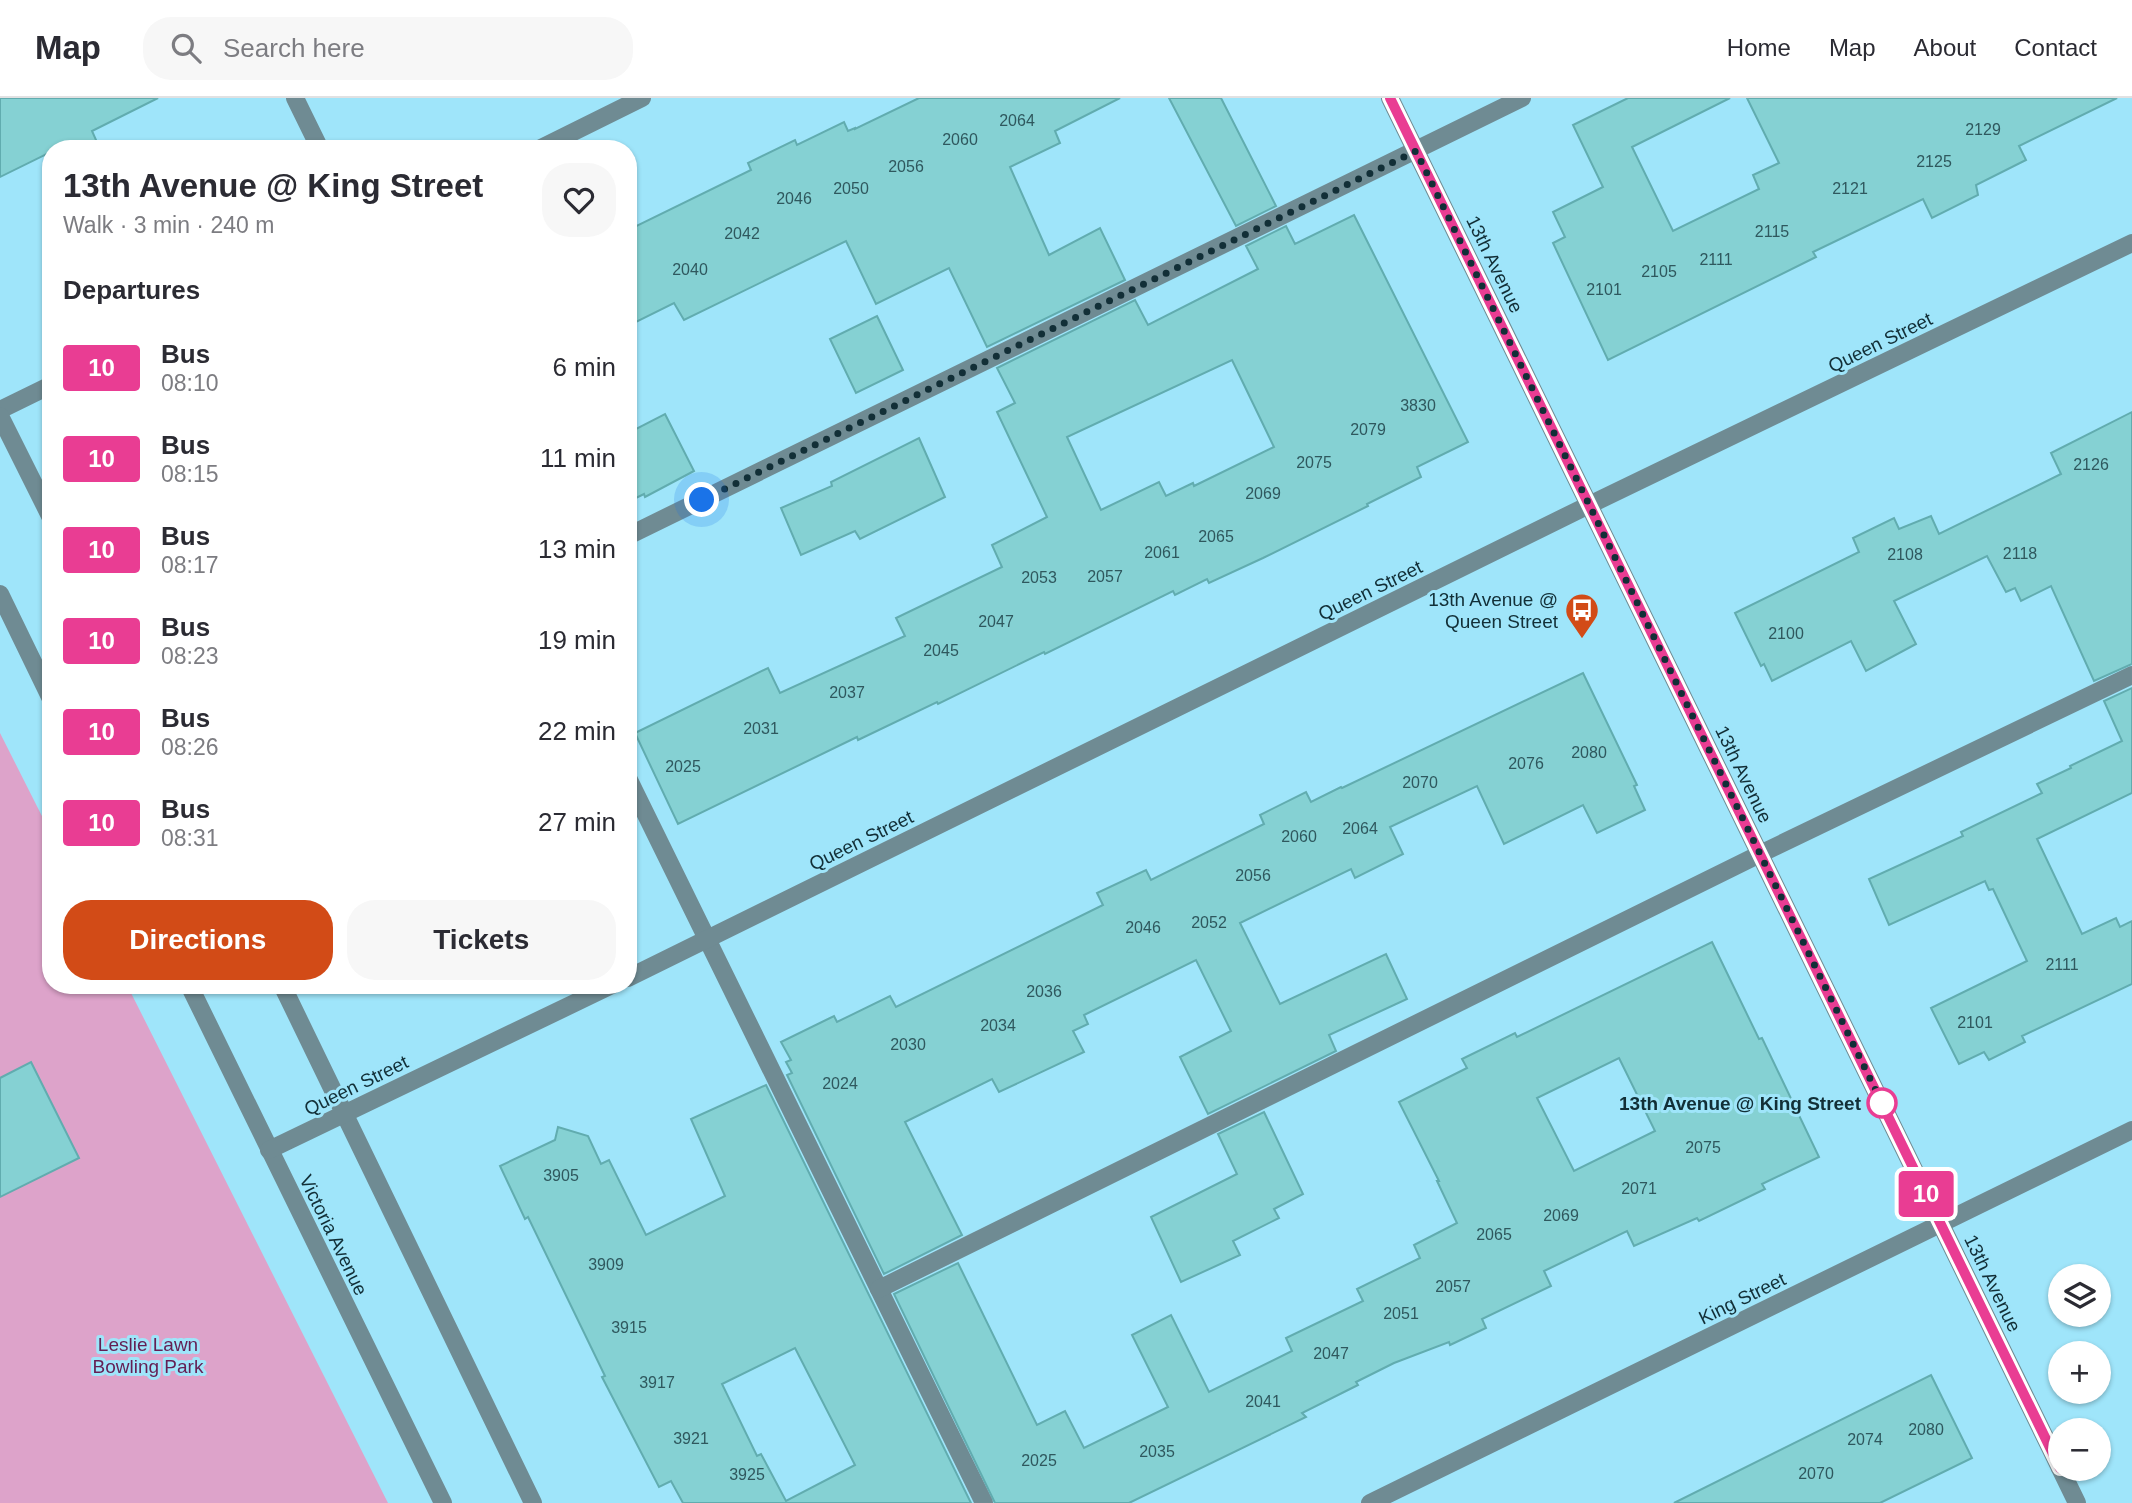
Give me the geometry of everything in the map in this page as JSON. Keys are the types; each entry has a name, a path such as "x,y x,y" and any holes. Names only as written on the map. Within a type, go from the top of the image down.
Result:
{"street":[{"path":"295,98 316,140"},
{"path":"557,140 642,98"},
{"name":"13th Avenue","path":"1390,98 2048,1443"},
{"path":"637,532 1522,98"},
{"name":"Queen Street","path":"637,974 1589,505 2132,243"},
{"path":"0,410 42,389"},
{"path":"0,416 42,500"},
{"path":"0,594 42,680"},
{"path":"879,1289 1760,854 2132,675"},
{"path":"637,796 984,1503"},
{"name":"Victoria Avenue","path":"193,994 443,1503"},
{"path":"286,994 533,1503"},
{"name":"Queen Street","path":"269,1150 593,994"},
{"name":"King Street","path":"1370,1503 2132,1130"},
{"name":"13th Avenue","path":"2066,1481 2077,1503"}],"green space":[{"name":"Leslie Lawn Bowling Park","path":"0,733 42,816 42,994 132,994 388,1503 0,1503"}],"building":[{"path":"0,98 158,98 92,131 96,140 42,140 42,156 0,177"},
{"path":"919,98 1120,98 1055,131 1060,143 1010,167 1049,255 1100,228 1125,280 987,347 949,268 876,304 846,241 684,320 674,303 637,322 637,226 751,170 748,163 795,140 797,145 844,122 848,131"},
{"path":"1169,98 1221,98 1276,206 1236,226"},
{"path":"1628,98 1730,98 1632,147 1673,231 1759,189 1753,175 1779,163 1747,98 2117,98 2019,146 2026,160 1976,185 1978,195 1932,218 1923,199 1813,252 1816,257 1608,360 1553,243 1565,237 1553,212 1603,187 1573,125"},
{"path":"1354,215 1468,442 1417,467 1421,477 1263,558 1209,583 1207,579 1175,595 1173,591 1045,654 1044,652 858,740 857,737 678,824 637,737 637,732 768,668 780,693 905,636 896,618 1002,567 992,545 1047,517 997,412 1015,403 997,368 1135,300 1148,325 1258,269 1246,246 1286,226 1295,244","holes":["1232,360 1274,447 1194,486 1193,483 1166,496 1159,482 1101,510 1067,437"]},
{"path":"877,316 903,370 856,393 830,339"},
{"path":"2132,412 2132,664 2094,681 2051,586 2021,601 2015,588 2006,592 1987,556 1894,601 1916,644 1866,671 1851,641 1772,681 1764,664 1761,666 1735,613 1859,552 1853,538 1894,518 1899,529 1931,516 1939,534 2061,474 2051,453"},
{"path":"665,414 694,471 645,497 644,494 637,498 637,428"},
{"path":"919,438 945,497 860,539 855,531 801,555 781,508 832,486 831,482"},
{"path":"1583,673 1637,785 1634,786 1645,810 1597,833 1583,805 1504,844 1477,786 1390,827 1403,854 1355,878 1351,869 1240,923 1280,1004 1386,954 1407,999 1329,1035 1336,1051 1208,1114 1180,1057 1231,1031 1196,960 1084,1015 1088,1024 1073,1031 1084,1052 999,1092 992,1079 905,1122 962,1235 884,1274 787,1075 792,1073 786,1062 791,1060 781,1042 834,1016 837,1022 890,996 896,1007 1103,905 1097,893 1146,870 1151,880 1264,824 1260,815 1306,792 1311,802"},
{"path":"2132,688 2132,793 2037,839 2082,934 2116,918 2120,927 2132,921 2132,984 2022,1036 2025,1042 1989,1060 1984,1052 1959,1064 1931,1008 2027,961 1993,889 1989,890 1985,881 1889,925 1869,879 1963,836 1961,832 2042,793 2037,784 2122,741 2104,701"},
{"path":"1712,942 1819,1157 1762,1184 1765,1189 1699,1221 1697,1218 1634,1246 1627,1231 1544,1271 1551,1286 1482,1319 1486,1328 1450,1345 1449,1342 1394,1363 1356,1382 1358,1385 1302,1413 1306,1417 1129,1503 995,1503 894,1294 958,1263 1037,1425 1065,1411 1084,1448 1168,1407 1132,1335 1171,1315 1209,1392 1292,1351 1286,1338 1363,1301 1357,1289 1420,1258 1414,1245 1457,1223 1399,1102 1467,1068 1462,1059 1515,1033 1517,1037","holes":["1619,1058 1655,1131 1574,1171 1537,1098"]},
{"path":"31,1062 79,1158 0,1197 0,1078"},
{"path":"766,1085 971,1503 683,1503 671,1481 659,1487 602,1377 605,1376 528,1217 525,1219 500,1166 555,1140 558,1127 588,1136 601,1164 609,1160 646,1235 725,1196 691,1119","holes":["795,1348 855,1465 786,1501 761,1454 757,1456 722,1384"]},
{"path":"1264,1112 1303,1194 1274,1209 1279,1218 1233,1241 1240,1255 1181,1282 1151,1217 1237,1174 1218,1134"},
{"path":"1931,1375 1972,1458 1880,1503 1674,1503"}],"bus line":[{"name":"10","path":"1390,98 2048,1443"}],"place":[{"name":"13th Avenue @ Queen Street","path":"1582,640"},
{"name":"13th Avenue @ King Street","path":"1882,1103"}],"route":[{"path":"702,500 1416,151 1882,1103"}]}
